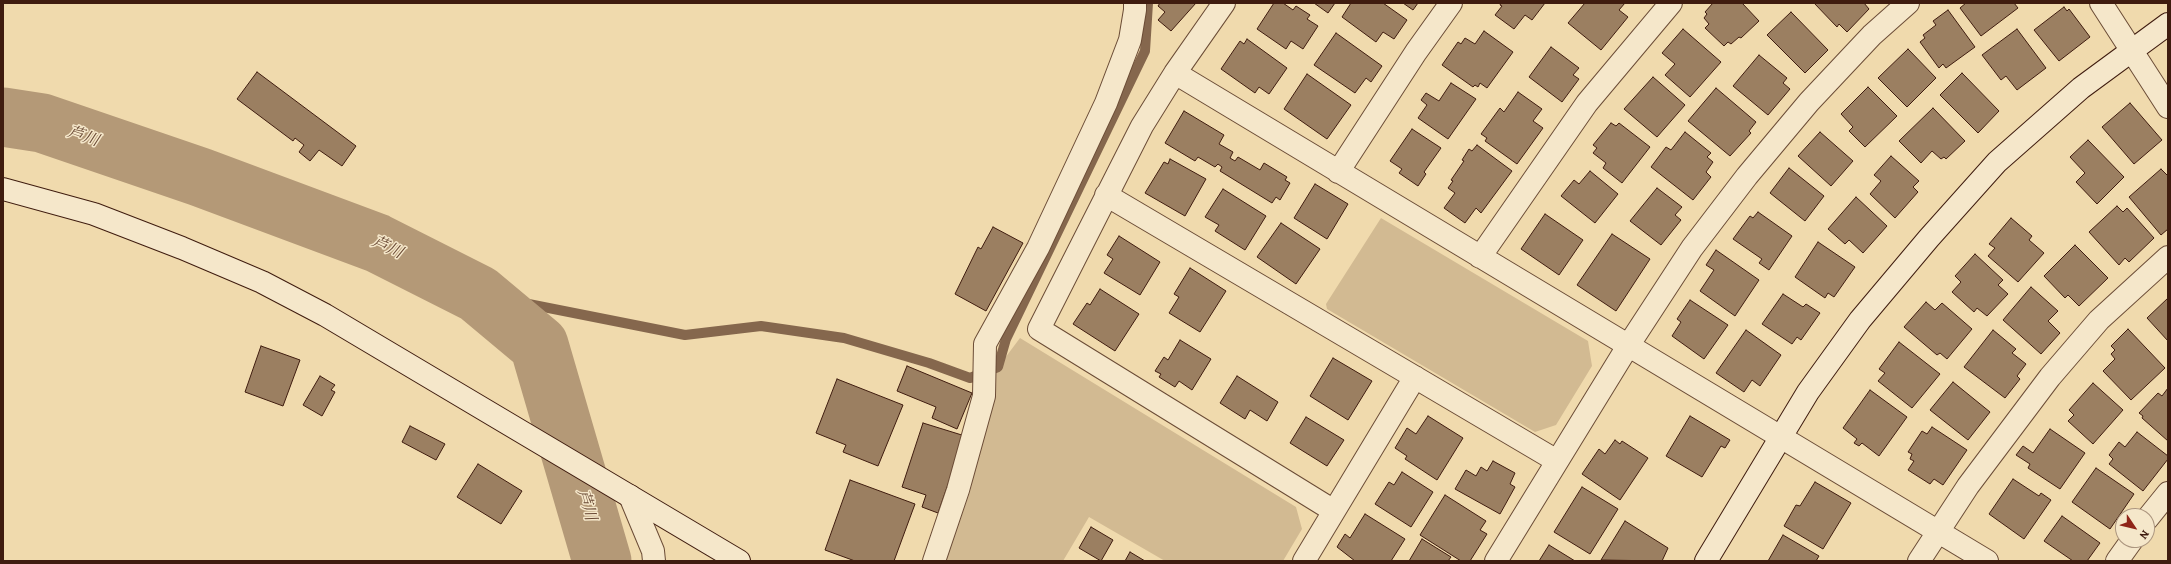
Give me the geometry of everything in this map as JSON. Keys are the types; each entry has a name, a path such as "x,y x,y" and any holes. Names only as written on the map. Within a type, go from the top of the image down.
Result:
{"street":[{"path":"934,561 958,490 984,396 985,344 1038,248 1106,103 1130,40 1135,3"},
{"path":"1224,3 1175,73 1142,126 1039,329 1334,511"},
{"path":"1338,172 1416,52 1452,3"},
{"path":"1480,257 1587,104 1671,3"},
{"path":"1496,561 1628,346 1692,248 1747,176 1809,102 1872,35 1908,3"},
{"path":"2101,3 2168,107"},
{"path":"1706,561 1780,436 1808,392 1860,320 1997,162 2081,88 2168,24"},
{"path":"1175,73 1987,561"},
{"path":"3,189 94,214 182,248 262,282 326,315 739,561"},
{"path":"1106,195 1557,460"},
{"path":"1919,561 1938,531 2005,435 2050,377 2099,320 2168,257"},
{"path":"1304,561 1415,377"},
{"path":"2155,509 2168,493"},
{"path":"630,496 653,551 654,561"},
{"path":"2117,561 2126,548"}],"shaded area":[{"path":"1381,218 1588,341 1592,366 1556,425 1535,432 1327,309 1326,304"},
{"path":"1020,338 1296,507 1302,529 1283,561 1165,561 1089,517 1063,561 945,561 970,492 996,370"}],"building":[{"path":"1160,3 1196,3 1171,31 1158,20 1165,12 1158,6"},
{"path":"1274,3 1283,3 1293,10 1296,6 1310,15 1307,19 1318,26 1303,49 1291,41 1286,49 1257,29"},
{"path":"1314,3 1335,3 1328,13"},
{"path":"1351,3 1383,3 1407,20 1394,39 1383,32 1376,42 1342,17"},
{"path":"1403,3 1418,3 1413,10"},
{"path":"1501,3 1545,3 1532,20 1525,15 1514,29 1495,15 1502,6 1500,5"},
{"path":"1585,3 1625,3 1619,10 1628,17 1601,50 1568,23"},
{"path":"1713,3 1742,3 1759,21 1741,38 1739,37 1731,44 1728,42 1724,46 1705,28 1709,24 1704,18 1707,14 1705,12"},
{"path":"1814,3 1864,3 1869,9 1847,32 1839,24 1837,27"},
{"path":"1966,3 2014,3 2018,8 1981,36 1960,8"},
{"path":"2064,7 2067,11 2069,9 2090,37 2059,61 2034,30"},
{"path":"1948,10 1975,47 1946,68 1943,64 1939,68 1920,42 1925,38 1923,35 1936,25 1933,21"},
{"path":"1791,12 1828,50 1805,73 1767,35"},
{"path":"1683,29 1721,62 1690,97 1665,75 1675,64 1662,53"},
{"path":"2017,29 2046,68 2017,90 2006,76 2001,80 1982,55"},
{"path":"1484,31 1513,52 1487,88 1480,83 1478,87 1475,85 1473,87 1442,65 1458,42 1461,44 1465,38 1475,44"},
{"path":"1336,33 1382,66 1371,82 1366,78 1355,93 1314,65"},
{"path":"1247,39 1287,68 1269,94 1259,87 1255,93 1221,69 1240,41 1244,44"},
{"path":"1551,47 1579,68 1573,75 1579,79 1562,102 1529,77"},
{"path":"1908,49 1936,78 1907,107 1878,78"},
{"path":"1759,55 1787,78 1783,83 1790,89 1768,115 1733,86"},
{"path":"257,72 356,146 342,166 319,150 310,161 299,152 304,145 295,138 293,141 237,99"},
{"path":"1962,73 1999,111 1978,133 1940,95"},
{"path":"1307,74 1351,105 1327,139 1284,109"},
{"path":"1653,77 1685,105 1657,137 1624,109"},
{"path":"1451,83 1476,99 1448,139 1418,118 1427,105 1421,100 1426,93 1439,101"},
{"path":"1868,87 1897,116 1865,147 1849,131 1853,127 1841,114"},
{"path":"1716,88 1756,122 1749,131 1751,133 1730,156 1688,121"},
{"path":"1518,92 1542,109 1533,121 1543,128 1517,164 1485,141 1487,138 1481,134 1500,108 1504,112"},
{"path":"2130,103 2162,140 2134,164 2102,127"},
{"path":"1933,108 1965,141 1946,159 1944,157 1941,159 1932,151 1921,163 1899,141"},
{"path":"1184,111 1224,135 1219,144 1233,152 1230,158 1235,161 1238,157 1260,170 1264,163 1287,177 1285,180 1290,183 1280,200 1276,197 1272,203 1220,171 1222,167 1218,164 1215,167 1198,157 1195,161 1165,143"},
{"path":"1611,123 1616,126 1619,123 1650,147 1622,183 1603,168 1606,163 1593,153 1597,148 1593,145"},
{"path":"1412,129 1441,148 1424,172 1426,174 1418,186 1399,173 1402,169 1390,161"},
{"path":"1685,132 1711,153 1707,157 1713,162 1706,172 1711,177 1693,200 1651,167 1666,147 1671,150"},
{"path":"1820,132 1853,161 1831,186 1798,156"},
{"path":"2088,140 2124,177 2097,204 2076,182 2085,173 2070,157"},
{"path":"1477,145 1512,171 1481,213 1476,208 1465,223 1444,208 1455,193 1448,188 1453,181 1451,180 1464,161 1462,160 1469,149 1472,151"},
{"path":"1891,156 1919,181 1913,187 1918,192 1895,218 1870,194 1881,181 1874,175"},
{"path":"1170,159 1206,179 1185,216 1145,193 1164,162 1168,164"},
{"path":"1789,168 1824,196 1805,221 1770,193"},
{"path":"2161,169 2168,176 2168,229 2161,235 2129,197"},
{"path":"1590,171 1618,194 1595,223 1561,196 1574,180 1579,184"},
{"path":"1315,184 1348,204 1327,239 1294,218"},
{"path":"1657,188 1682,207 1675,215 1681,220 1661,245 1630,221"},
{"path":"1223,189 1266,216 1245,250 1215,231 1219,225 1205,217"},
{"path":"1856,197 1887,226 1863,253 1849,240 1845,244 1828,229"},
{"path":"2117,206 2123,212 2127,208 2154,238 2129,262 2125,258 2119,265 2089,232"},
{"path":"1758,212 1792,236 1769,270 1759,263 1762,259 1733,239 1750,216 1753,218"},
{"path":"1545,214 1583,240 1559,275 1521,249"},
{"path":"2011,218 2032,236 2029,240 2044,253 2018,282 1988,256 1995,248 1989,244"},
{"path":"1281,223 1320,249 1296,284 1257,257"},
{"path":"993,227 1023,243 986,311 955,294 978,247 981,249"},
{"path":"1612,234 1650,259 1616,311 1577,285"},
{"path":"1119,236 1160,262 1140,295 1104,273 1113,259 1107,255"},
{"path":"1818,242 1855,267 1834,297 1828,293 1825,298 1795,277"},
{"path":"2075,245 2108,278 2079,306 2068,295 2065,298 2044,276"},
{"path":"1716,250 1759,280 1735,316 1700,291 1714,270 1706,265"},
{"path":"1975,254 2003,280 1998,285 2008,294 1987,316 1977,308 1974,312 1952,292 1961,282 1955,276"},
{"path":"1190,268 1226,291 1200,332 1169,313 1179,297 1174,294"},
{"path":"2031,287 2058,311 2048,321 2060,333 2041,354 2003,320"},
{"path":"1100,289 1139,314 1115,351 1073,324 1087,303 1090,305"},
{"path":"1783,294 1803,307 1806,304 1820,313 1801,340 1797,337 1792,344 1762,324"},
{"path":"2168,298 2168,341 2147,318"},
{"path":"1690,300 1728,325 1704,359 1672,336 1681,322 1677,319"},
{"path":"1926,302 1935,310 1942,303 1972,329 1947,359 1940,353 1937,355 1904,327"},
{"path":"2128,329 2165,368 2131,400 2103,371 2115,359 2111,354 2115,350 2111,346"},
{"path":"1746,330 1781,355 1760,386 1752,380 1744,392 1716,373"},
{"path":"1993,330 2016,349 2012,353 2026,364 2017,376 2020,379 2005,398 1964,367"},
{"path":"1180,340 1211,359 1192,390 1179,381 1175,387 1159,377 1161,374 1155,371 1164,357 1168,360"},
{"path":"1899,342 1940,374 1912,408 1878,381 1885,373 1879,369"},
{"path":"261,346 300,360 283,406 245,392"},
{"path":"1333,358 1372,381 1348,420 1310,396"},
{"path":"907,366 972,393 957,429 932,418 936,407 897,391"},
{"path":"320,376 335,385 331,390 335,392 322,416 303,405"},
{"path":"1237,376 1278,402 1267,421 1250,410 1245,419 1220,403"},
{"path":"837,379 903,405 878,466 843,452 846,445 816,433"},
{"path":"1953,382 1990,412 1968,440 1930,410"},
{"path":"2093,383 2123,410 2093,444 2068,421 2074,415 2069,410"},
{"path":"2168,388 2168,441 2142,418 2143,416 2139,413 2158,393 2162,396"},
{"path":"1870,390 1907,417 1879,456 1862,443 1859,446 1854,443 1857,439 1843,428"},
{"path":"1428,416 1463,438 1437,480 1405,459 1407,456 1395,448 1407,428 1416,434"},
{"path":"1690,416 1730,440 1725,448 1721,446 1702,477 1666,456"},
{"path":"1306,417 1344,440 1327,466 1290,443"},
{"path":"923,423 965,436 938,513 922,507 926,495 902,487"},
{"path":"410,426 445,444 436,460 402,442"},
{"path":"1932,427 1967,450 1943,485 1934,479 1930,484 1908,470 1914,461 1910,459 1912,454 1908,452 1922,431 1927,434"},
{"path":"2050,429 2085,453 2060,489 2028,468 2030,464 2016,455 2023,446 2033,453"},
{"path":"2137,432 2168,456 2168,459 2143,491 2109,464 2113,459 2109,455 2119,442 2125,447"},
{"path":"1615,440 1620,444 1622,441 1648,458 1620,500 1582,474 1599,449 1605,454"},
{"path":"1493,461 1515,473 1510,484 1515,487 1500,514 1455,489 1466,470 1476,476 1481,467 1487,471"},
{"path":"478,464 522,491 501,524 457,497"},
{"path":"2096,468 2134,494 2124,508 2115,508 2115,522 2110,529 2072,502"},
{"path":"1402,472 1433,492 1411,527 1375,504 1389,482 1394,485"},
{"path":"2013,479 2039,496 2041,493 2051,500 2024,539 1989,514"},
{"path":"850,480 915,504 894,561 855,561 825,550"},
{"path":"1815,482 1851,503 1823,549 1784,526 1796,505 1800,506"},
{"path":"1582,487 1618,509 1590,554 1554,532"},
{"path":"1445,495 1486,521 1480,530 1487,534 1470,561 1461,561 1420,535"},
{"path":"1365,514 1405,539 1391,561 1355,561 1337,547 1345,534 1350,538"},
{"path":"2062,516 2100,543 2087,561 2073,561 2044,541"},
{"path":"1625,521 1668,548 1662,561 1601,560"},
{"path":"1091,527 1113,540 1101,561 1079,548"},
{"path":"1783,535 1819,556 1816,561 1768,561"},
{"path":"1422,539 1451,557 1448,561 1409,561"},
{"path":"1549,545 1575,561 1539,561"},
{"path":"1130,552 1145,561 1125,561"}],"waterway":[{"path":"478,294 685,335 761,326 844,338 929,363 970,378 998,367 1006,339 1145,51 1148,3"},
{"name":"芦川","path":"3,117 42,123 200,177 377,243 478,294 539,345 602,561"}]}
